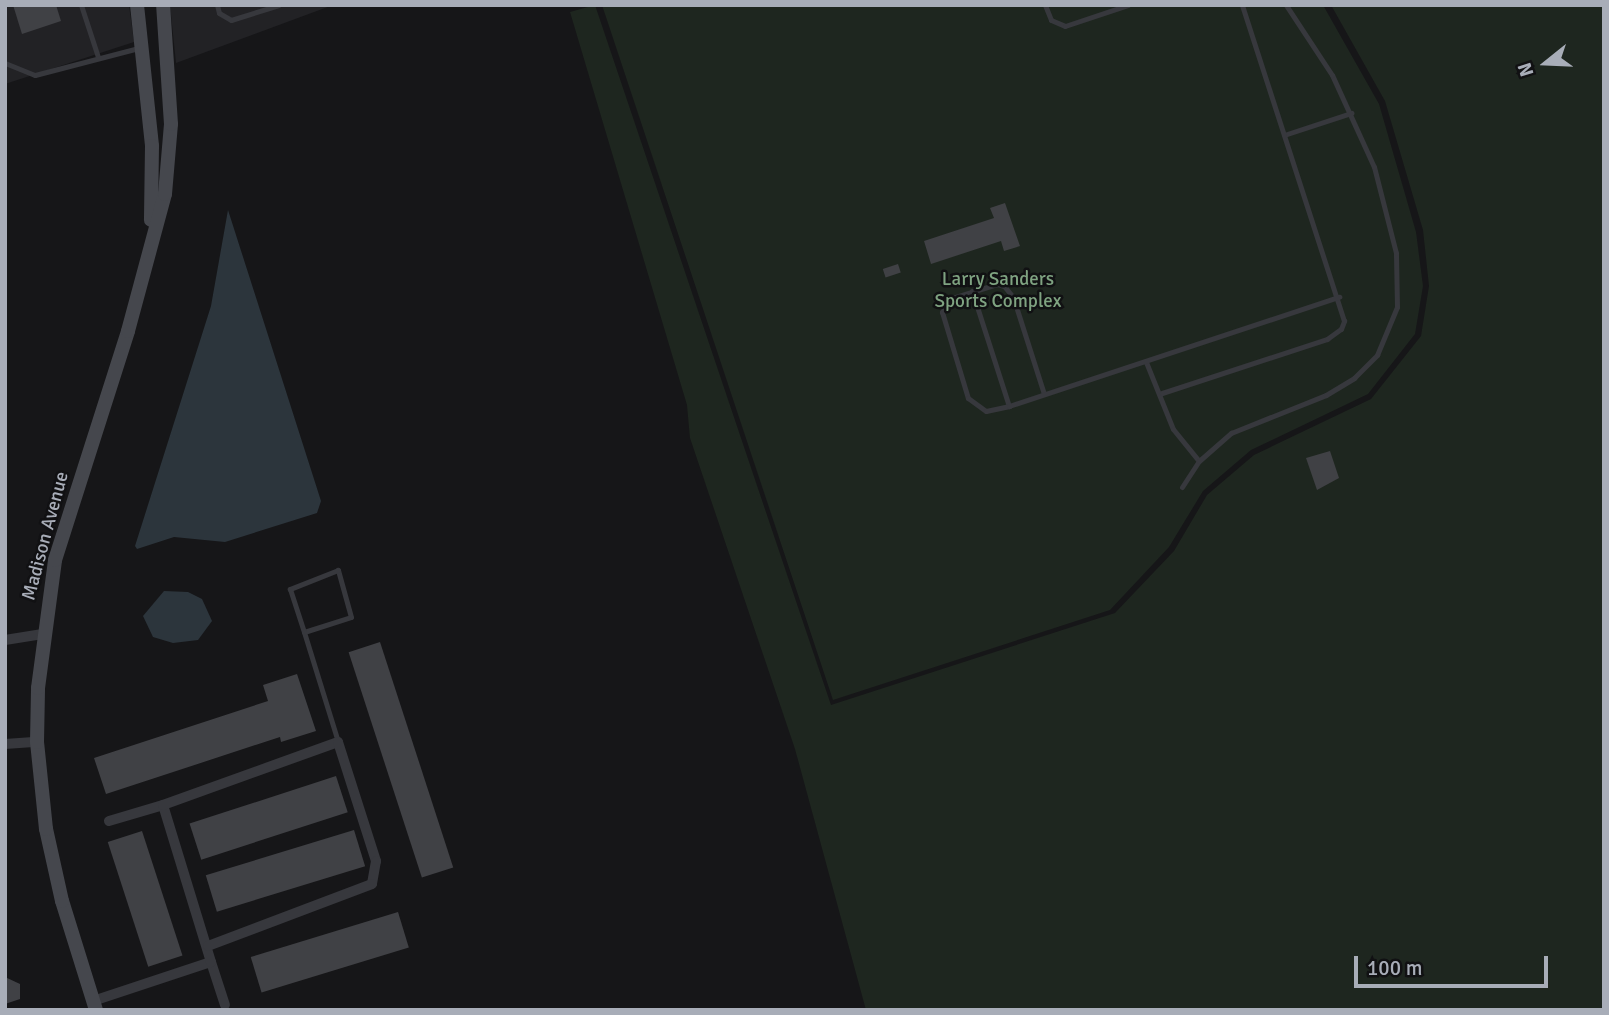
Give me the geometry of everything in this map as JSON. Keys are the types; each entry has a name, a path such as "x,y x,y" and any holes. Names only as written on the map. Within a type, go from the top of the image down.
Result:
{"main road":[{"name":"Madison Avenue","path":"137,5 152,146 150,242"},
{"name":"Madison Avenue","path":"94,1006 53,866 37,742 43,634 55,560 128,331 169,161 170,99 163,5"}],"street":[{"path":"5,640 43,634"},
{"path":"5,744 37,742"},
{"path":"109,821 163,805 338,742 376,861 372,884 208,946"},
{"path":"163,805 225,1005"},
{"path":"94,1006 211,962"}],"lane":[{"path":"80,5 98,57"},
{"path":"216,5 219,13 231,20 279,5"},
{"path":"1045,5 1051,20 1065,26 1128,5"},
{"path":"1162,394 1334,335 1344,321 1339,297 1242,5"},
{"path":"1182,487 1199,461 1215,445 1249,424 1341,387 1365,368 1386,338 1399,293 1396,253 1374,167 1351,113 1286,5"},
{"path":"5,62 35,75 142,47"},
{"path":"1284,135 1351,113"},
{"path":"1044,394 1009,292 997,284 949,299 942,312 968,398 986,411 1009,406 1146,362 1339,297"},
{"path":"972,291 1009,406"},
{"path":"1146,362 1162,394 1173,429 1199,461"},
{"path":"304,632 351,617 338,570 292,585 304,632 338,742"}],"shaded area":[{"path":"5,5 129,5 134,42 5,84"},
{"path":"170,5 333,5 176,63"},
{"path":"228,210 321,501 317,513 225,542 174,537 137,549 135,546 211,306"},
{"path":"164,591 188,592 202,599 212,621 198,640 173,643 153,637 143,616"}],"green space":[{"path":"595,5 831,705 1115,613 1174,551 1207,495 1254,455 1371,399 1421,336 1429,286 1423,230 1385,101 1331,5 1604,5 1604,1010 866,1010 795,749 690,438 687,405 570,12"},
{"name":"Larry Sanders Sports Complex","path":"602,5 1323,5 1379,104 1416,232 1423,286 1415,334 1368,394 1251,450 1203,491 1169,547 1110,610 833,700"}],"building":[{"path":"13,5 56,5 61,21 22,34"},
{"path":"1005,203 1020,246 1004,251 1001,241 931,264 924,241 994,218 990,208"},
{"path":"898,264 901,273 886,278 883,269"},
{"path":"1330,451 1339,478 1317,490 1306,458"},
{"path":"380,642 453,867 422,878 349,652"},
{"path":"297,674 316,731 281,742 280,737 106,794 94,758 268,701 263,685"},
{"path":"336,776 348,812 201,860 190,824"},
{"path":"354,830 365,866 217,912 206,875"},
{"path":"142,831 182,956 148,967 108,842"},
{"path":"398,912 409,947 262,992 251,957"},
{"path":"5,977 20,984 20,999 5,1004"}]}
